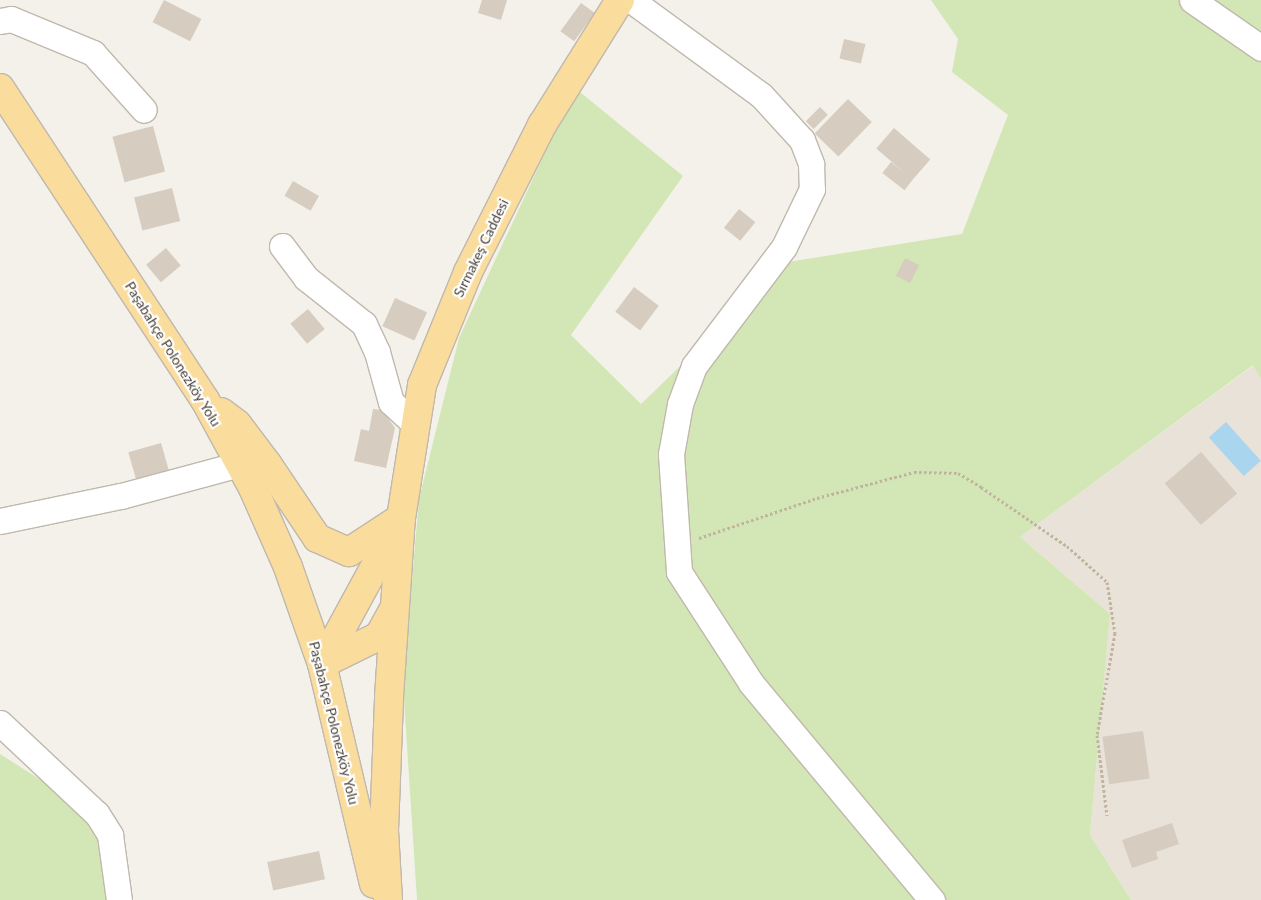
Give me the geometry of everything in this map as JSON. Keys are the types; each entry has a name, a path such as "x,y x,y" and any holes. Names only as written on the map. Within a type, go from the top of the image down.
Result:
{"main road":[{"name":"Sırmakeş Caddesi","path":"401,518 422,385 468,272 542,125 620,0"},
{"name":"Paşabahçe Polonezköy Yolu","path":"0,88 205,400 240,464 288,567 322,664 378,900"},
{"path":"205,400 237,424 317,538 349,552 401,518"},
{"path":"388,900 384,785 398,602 401,518"},
{"path":"322,664 401,518"},
{"path":"322,664 379,636 398,602"}],"street":[{"path":"630,0 760,95 802,140 811,164 812,189 784,247 694,366 680,404 670,454 679,572 751,683 932,900"},
{"path":"1192,0 1261,48"},
{"path":"0,21 11,20 93,53 144,110"},
{"path":"282,246 306,278 364,324 391,402 416,425"},
{"path":"0,521 121,496 240,464"},
{"path":"0,723 97,814 110,834 119,900"}],"path":[{"path":"678,546 817,498 914,472 958,473 981,487 1067,546 1107,582 1115,633 1097,735 1107,815"}],"shaded area":[{"path":"1254,365 1261,379 1261,900 1131,900 1090,835 1110,614 1020,537"}],"green space":[{"path":"931,0 1261,0 1261,379 1253,365 1020,537 1110,614 1090,835 1131,900 417,900 403,684 419,499 459,338 575,88 683,176 571,335 641,404 788,262 962,234 1008,115 952,72 958,39"},
{"path":"0,754 102,819 125,900 0,900"}],"water":[{"path":"1226,422 1261,461 1244,476 1209,437"}],"building":[{"path":"164,0 201,19 190,41 153,22"},
{"path":"482,0 507,0 501,20 478,13"},
{"path":"581,3 595,13 574,41 560,31"},
{"path":"844,39 865,44 861,63 840,58"},
{"path":"848,99 872,122 838,156 815,134"},
{"path":"820,107 828,115 814,129 806,121"},
{"path":"153,126 165,171 125,182 112,137"},
{"path":"894,128 930,159 913,180 876,148"},
{"path":"891,162 913,179 904,190 882,173"},
{"path":"293,181 319,196 310,211 284,196"},
{"path":"172,188 180,221 142,230 134,197"},
{"path":"739,209 755,222 740,241 724,228"},
{"path":"166,248 181,266 161,282 146,265"},
{"path":"905,258 919,265 910,283 896,276"},
{"path":"634,287 659,306 640,330 615,312"},
{"path":"395,298 427,312 414,341 382,326"},
{"path":"308,309 325,329 307,344 290,324"},
{"path":"373,409 382,410 395,428 386,468 354,461 361,429 369,431"},
{"path":"161,443 170,475 137,484 128,452"},
{"path":"1201,452 1237,494 1201,525 1165,483"},
{"path":"1143,731 1150,779 1109,784 1102,737"},
{"path":"1172,823 1179,844 1156,852 1158,859 1132,868 1122,840"},
{"path":"319,851 325,879 273,890 267,862"}]}
